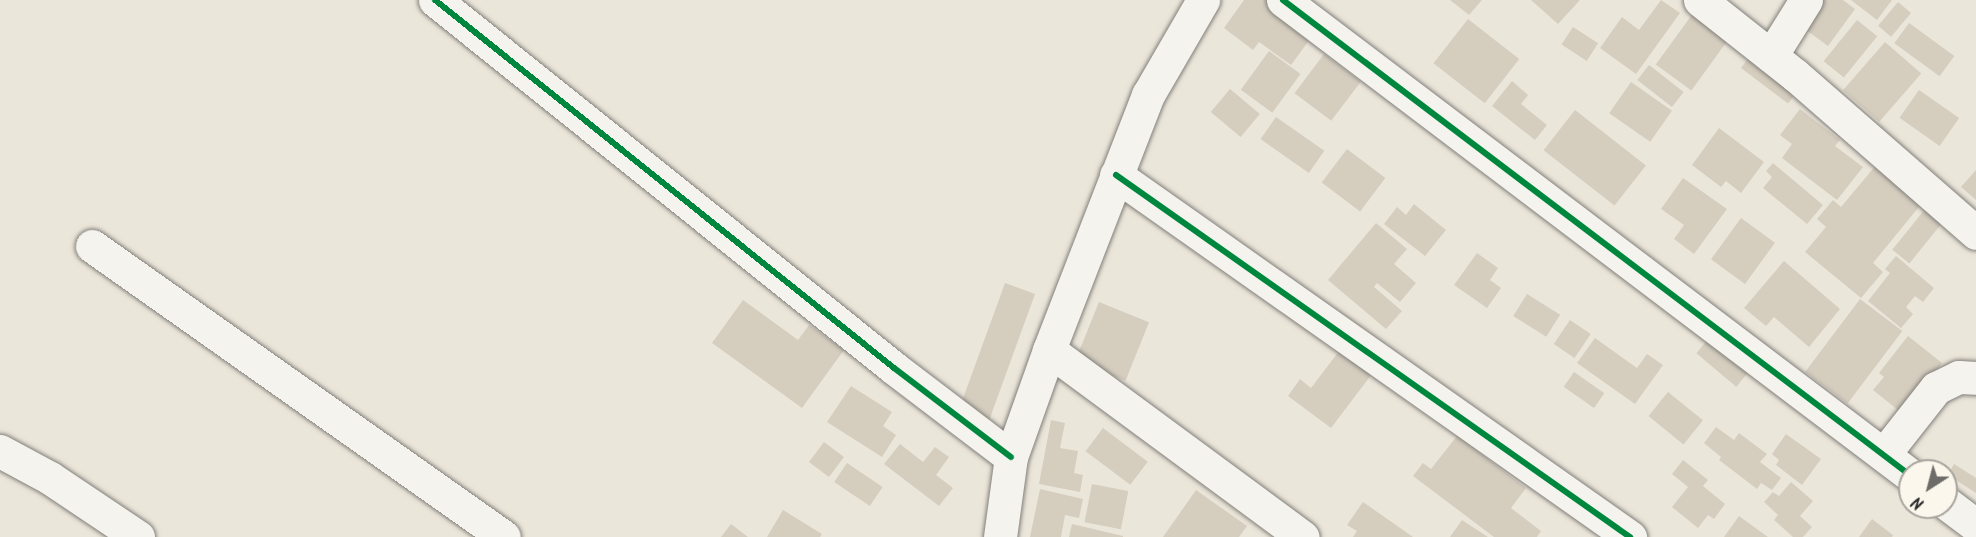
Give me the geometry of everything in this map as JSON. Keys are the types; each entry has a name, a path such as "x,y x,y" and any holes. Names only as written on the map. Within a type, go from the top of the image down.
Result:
{"street":[{"path":"435,0 894,368 1011,457"},
{"path":"1000,537 1011,457 1049,350 1148,95 1203,0"},
{"path":"1283,0 1898,465"},
{"path":"1700,0 1770,56 1976,233"},
{"path":"1770,56 1806,0"},
{"path":"1116,175 1630,537"},
{"path":"92,246 504,537"},
{"path":"1049,350 1303,537"},
{"path":"1884,454 1936,388 1959,377 1976,378"},
{"path":"0,451 50,478 138,537"},
{"path":"1958,512 1976,526"}],"building":[{"path":"1244,0 1273,0 1316,31 1291,65 1259,42 1253,50 1224,28"},
{"path":"1450,0 1482,0 1469,15"},
{"path":"1531,0 1580,0 1558,24"},
{"path":"1661,0 1680,13 1636,74 1600,48 1622,17 1639,30"},
{"path":"1822,0 1843,0 1855,9 1828,46 1802,27"},
{"path":"1851,0 1892,0 1877,20"},
{"path":"1898,2 1911,13 1891,37 1878,26"},
{"path":"1694,12 1730,38 1691,90 1656,65"},
{"path":"1468,19 1519,59 1485,103 1434,63"},
{"path":"1857,20 1877,36 1844,78 1824,61"},
{"path":"1909,23 1954,56 1940,76 1894,43"},
{"path":"1573,27 1598,43 1587,61 1562,45"},
{"path":"1885,42 1921,73 1879,122 1843,90"},
{"path":"1269,51 1301,74 1272,113 1241,90"},
{"path":"1324,54 1361,82 1331,121 1295,93"},
{"path":"1750,56 1797,92 1788,103 1741,68"},
{"path":"1649,65 1684,92 1672,107 1637,80"},
{"path":"1512,81 1528,95 1521,104 1547,125 1535,140 1492,106"},
{"path":"1631,82 1672,111 1650,142 1609,113"},
{"path":"1230,89 1260,114 1241,137 1211,112"},
{"path":"1919,90 1959,118 1940,146 1899,118"},
{"path":"1800,109 1840,140 1835,146 1863,167 1837,200 1782,158 1792,144 1780,135"},
{"path":"1575,110 1646,165 1615,206 1544,150"},
{"path":"1276,117 1324,151 1309,173 1261,139"},
{"path":"1719,128 1764,162 1741,193 1726,181 1721,187 1692,165"},
{"path":"1347,149 1385,178 1360,211 1322,183"},
{"path":"1773,163 1823,205 1807,224 1763,188 1772,177 1766,171"},
{"path":"1877,164 1923,202 1873,263 1883,272 1861,298 1805,252 1826,227 1817,219 1833,200 1841,207"},
{"path":"1976,170 1976,200 1961,187"},
{"path":"1683,178 1727,209 1694,254 1674,239 1684,225 1661,209"},
{"path":"1930,203 1947,217 1909,263 1892,250"},
{"path":"1414,204 1446,230 1425,256 1384,224 1397,207 1406,215"},
{"path":"1741,218 1775,243 1745,284 1711,259"},
{"path":"1376,223 1407,249 1394,264 1416,283 1400,302 1377,283 1374,287 1402,311 1386,329 1328,280"},
{"path":"1477,253 1498,268 1490,280 1501,288 1487,308 1454,285"},
{"path":"1896,256 1934,288 1923,302 1915,296 1906,307 1913,314 1901,328 1868,301 1890,273 1885,269"},
{"path":"1784,261 1840,309 1809,347 1774,317 1766,326 1744,308"},
{"path":"1005,283 1035,294 990,419 960,408"},
{"path":"1527,294 1560,315 1546,337 1513,316"},
{"path":"1860,299 1902,331 1848,404 1805,372"},
{"path":"743,300 798,340 809,325 844,350 802,408 712,343"},
{"path":"1099,302 1149,322 1125,381 1075,360"},
{"path":"1570,320 1591,334 1575,358 1554,344"},
{"path":"1715,331 1755,364 1736,387 1696,353"},
{"path":"1908,336 1942,363 1903,414 1873,390 1884,377 1879,373"},
{"path":"1595,338 1637,368 1647,354 1663,365 1635,404 1577,363"},
{"path":"1346,342 1378,366 1331,428 1288,396 1300,379 1311,388"},
{"path":"1574,372 1604,393 1594,408 1564,387"},
{"path":"851,386 892,412 883,426 896,435 882,457 827,422"},
{"path":"1668,392 1703,420 1683,444 1648,416"},
{"path":"1051,420 1065,423 1060,448 1078,451 1074,473 1083,475 1080,492 1039,484"},
{"path":"1716,427 1734,440 1739,433 1767,454 1760,462 1781,478 1772,490 1761,483 1757,489 1719,460 1721,457 1704,443"},
{"path":"1103,428 1148,462 1130,485 1086,451"},
{"path":"1786,434 1821,459 1802,485 1776,465 1779,460 1772,454"},
{"path":"1457,436 1526,488 1511,508 1541,531 1537,537 1494,537 1413,476 1423,463 1431,469"},
{"path":"824,442 844,457 829,477 809,462"},
{"path":"900,444 923,462 935,447 949,457 936,475 953,488 939,506 884,464"},
{"path":"1683,460 1708,480 1703,486 1725,504 1714,519 1708,515 1698,528 1672,507 1688,487 1672,474"},
{"path":"847,463 883,487 870,506 834,482"},
{"path":"1958,467 1976,478 1976,493 1958,481"},
{"path":"1791,482 1813,501 1800,516 1812,527 1803,537 1793,537 1774,520 1778,515 1764,502 1773,492 1779,496"},
{"path":"1092,484 1128,491 1121,529 1085,522"},
{"path":"1040,489 1083,499 1079,518 1065,515 1061,537 1030,537"},
{"path":"1196,490 1247,526 1239,537 1163,537"},
{"path":"1363,502 1413,537 1353,537 1357,531 1347,525"},
{"path":"783,510 822,534 820,537 767,537"},
{"path":"1739,516 1768,537 1724,537"},
{"path":"1872,519 1893,535 1892,537 1859,537"},
{"path":"1462,520 1488,537 1450,537"},
{"path":"731,524 748,537 721,537"},
{"path":"1072,524 1123,536 1123,537 1069,537"}],"cycle path":[{"path":"435,0 894,368 1011,457"},
{"path":"1283,0 1898,466"},
{"path":"1116,175 1630,537"}]}
